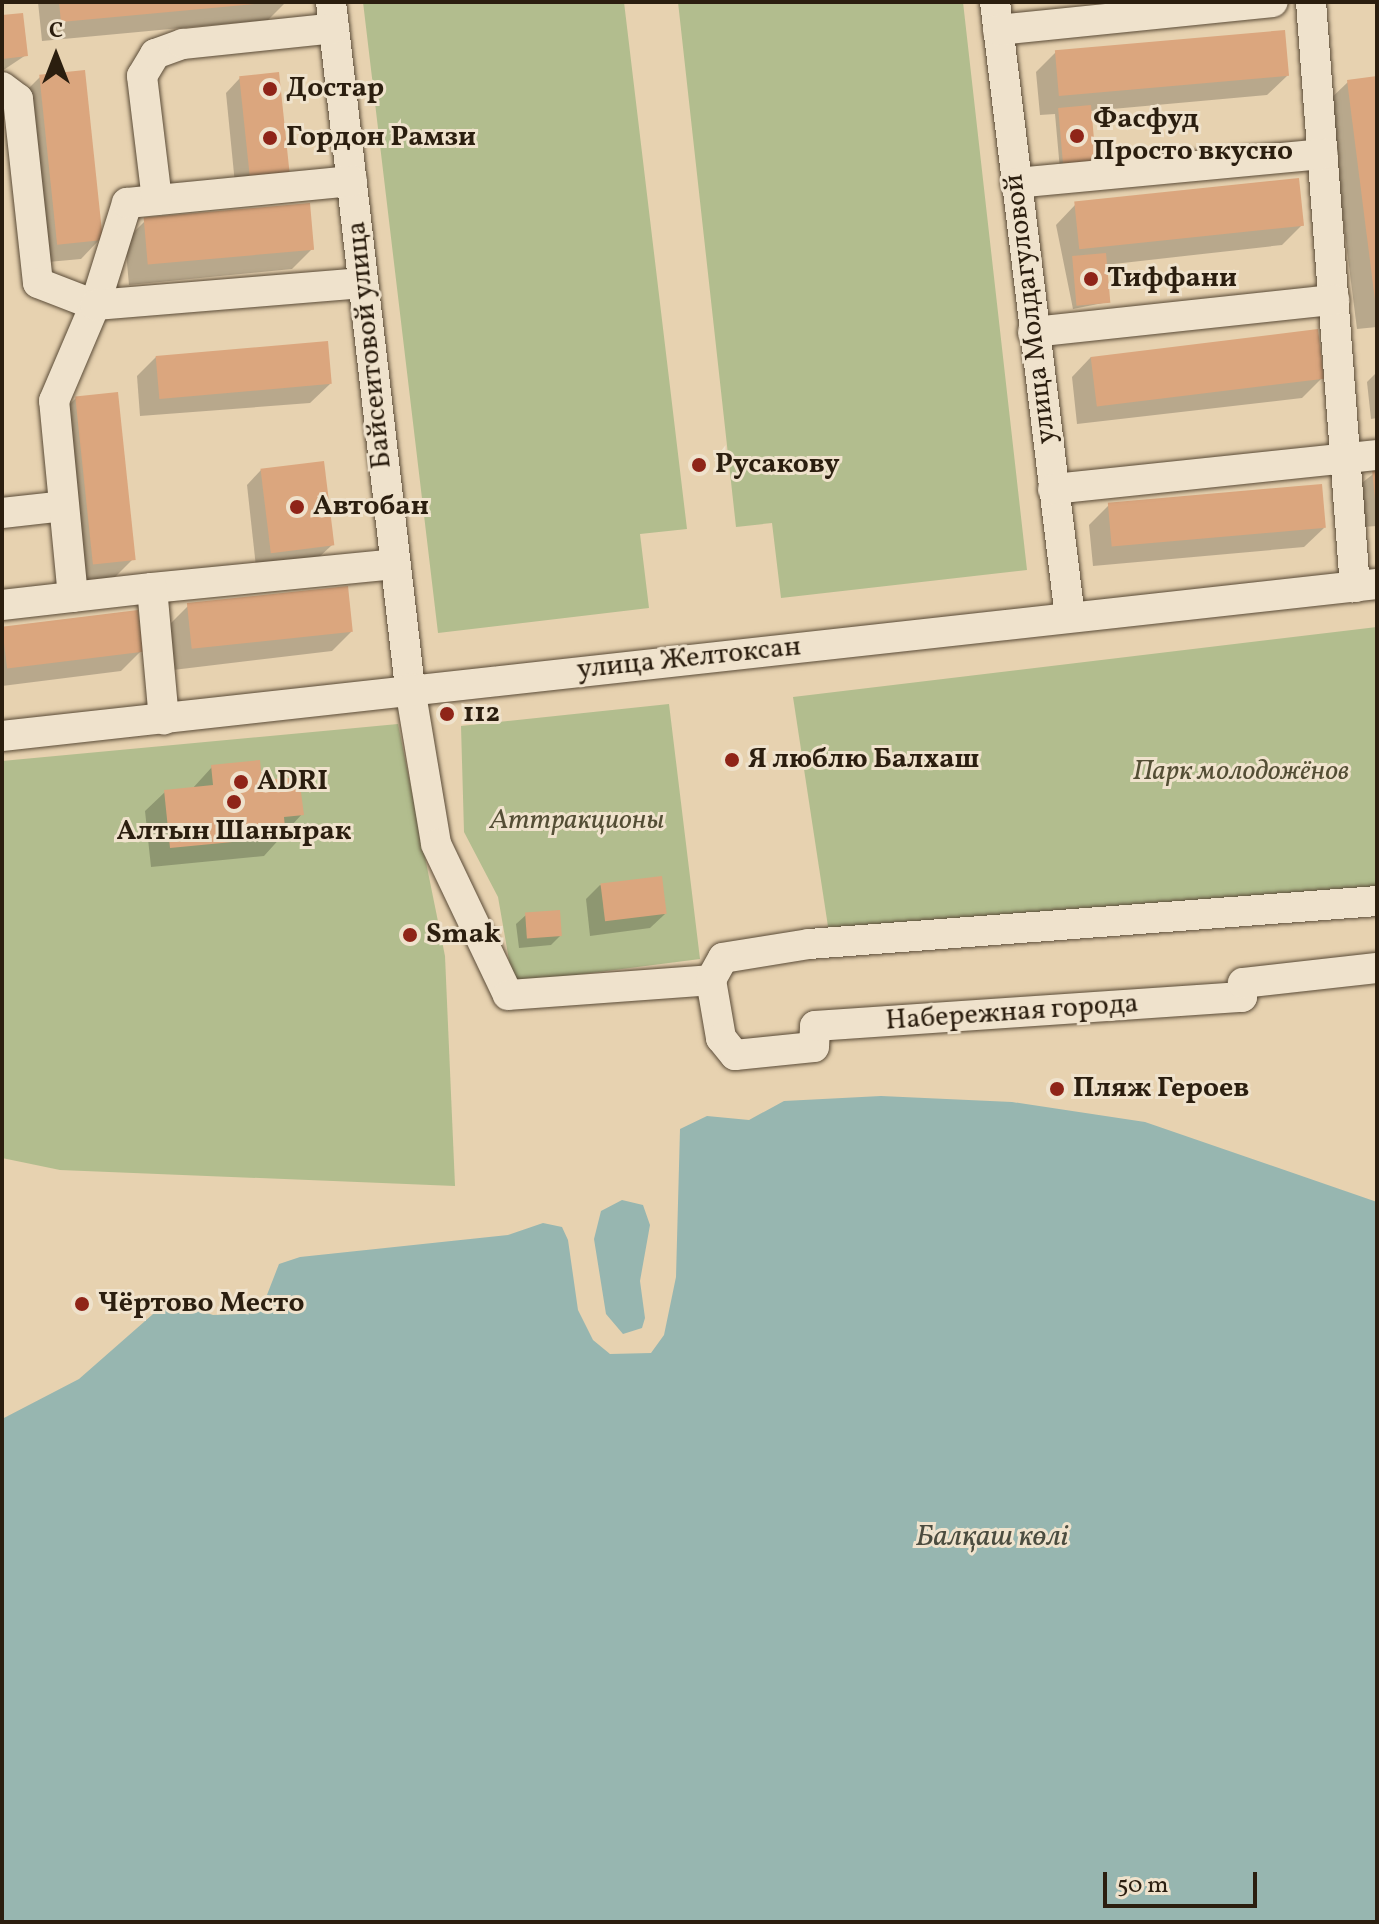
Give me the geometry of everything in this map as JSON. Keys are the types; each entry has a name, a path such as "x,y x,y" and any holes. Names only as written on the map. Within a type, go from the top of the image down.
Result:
{"street":[{"path":"1311,2 1346,459 1366,585"},
{"path":"996,16 1261,3"},
{"path":"157,200 142,76 155,54 183,44 332,15"},
{"name":"Байсеитовой улица","path":"332,15 410,688 436,844 508,995 711,980"},
{"name":"улица Молдагуловой","path":"996,16 1070,617"},
{"path":"2,87 18,99 38,283 95,305 363,283"},
{"path":"1016,183 1323,154"},
{"path":"73,597 54,401 95,305 127,203 352,181"},
{"path":"1033,332 1334,300"},
{"path":"1053,489 1377,455"},
{"path":"2,513 64,506"},
{"path":"2,605 395,564"},
{"name":"улица Желтоксан","path":"2,736 410,688 1366,585"},
{"path":"152,588 164,719"},
{"path":"711,980 723,958 809,944 1377,901"},
{"name":"Набережная города","path":"711,980 721,1038 735,1055 814,1047 815,1026 1242,997 1243,983 1377,968"}],"green space":[{"path":"363,2 624,2 687,529 640,534 649,608 438,633"},
{"path":"678,2 963,2 1027,570 781,598 772,523 736,527"},
{"name":"Парк молодожёнов","path":"1377,627 1377,889 829,933 793,697"},
{"name":"Аттракционы","path":"669,704 700,959 513,983 498,897 464,832 461,726"},
{"path":"398,724 445,956 455,1186 60,1170 2,1158 2,761"}],"water":[{"name":"Балқаш көлі","path":"881,1096 1012,1102 1145,1122 1377,1202 1377,1922 2,1922 2,1419 79,1379 169,1300 213,1315 240,1314 265,1300 279,1264 300,1257 508,1235 543,1223 562,1227 568,1240 578,1310 593,1340 610,1354 651,1353 664,1335 676,1277 680,1129 707,1116 749,1120 784,1101"},
{"path":"622,1200 643,1205 650,1225 640,1281 645,1318 642,1328 623,1334 606,1314 594,1239 601,1211"}],"building":[{"path":"59,2 255,2 255,4 61,22"},
{"path":"23,13 28,56 2,59 2,15"},
{"path":"1285,30 1289,76 1059,96 1055,50"},
{"path":"85,70 103,240 57,245 39,75"},
{"path":"279,72 290,176 250,181 239,76"},
{"path":"1377,76 1377,300 1375,300 1347,80"},
{"name":"Фасфуд Просто вкусно","path":"1091,105 1096,164 1063,167 1058,108"},
{"path":"1299,178 1304,226 1079,249 1074,202"},
{"path":"310,203 314,250 148,264 144,218"},
{"name":"Тиффани","path":"1106,253 1110,303 1076,306 1072,256"},
{"path":"1318,329 1324,379 1097,407 1091,357"},
{"path":"328,341 332,384 159,399 156,356"},
{"path":"118,392 136,560 93,565 75,396"},
{"name":"Автобан","path":"324,461 334,545 271,553 260,469"},
{"path":"1372,469 1377,469 1377,499 1375,499"},
{"path":"1322,484 1326,528 1112,547 1108,503"},
{"path":"348,586 353,632 192,649 187,603"},
{"path":"138,610 143,652 7,668 2,627"},
{"name":"Алтын Шанырак","path":"260,760 262,780 299,777 304,815 284,817 286,837 170,848 164,790 213,785 211,765"},
{"path":"662,876 667,914 605,921 600,884"},
{"path":"560,910 562,936 527,938 525,912"}],"place":[{"name":"Достар","path":"270,89"},
{"name":"Фасфуд Просто вкусно","path":"1077,136"},
{"name":"Гордон Рамзи","path":"270,138"},
{"name":"Тиффани","path":"1091,279"},
{"name":"Русакову","path":"699,465"},
{"name":"Автобан","path":"297,507"},
{"name":"112","path":"447,714"},
{"name":"Я люблю Балхаш","path":"732,760"},
{"name":"ADRI","path":"241,782"},
{"name":"Алтын Шанырак","path":"234,802"},
{"name":"Smak","path":"410,935"},
{"name":"Пляж Героев","path":"1057,1089"},
{"name":"Чёртово Место","path":"82,1304"}]}
